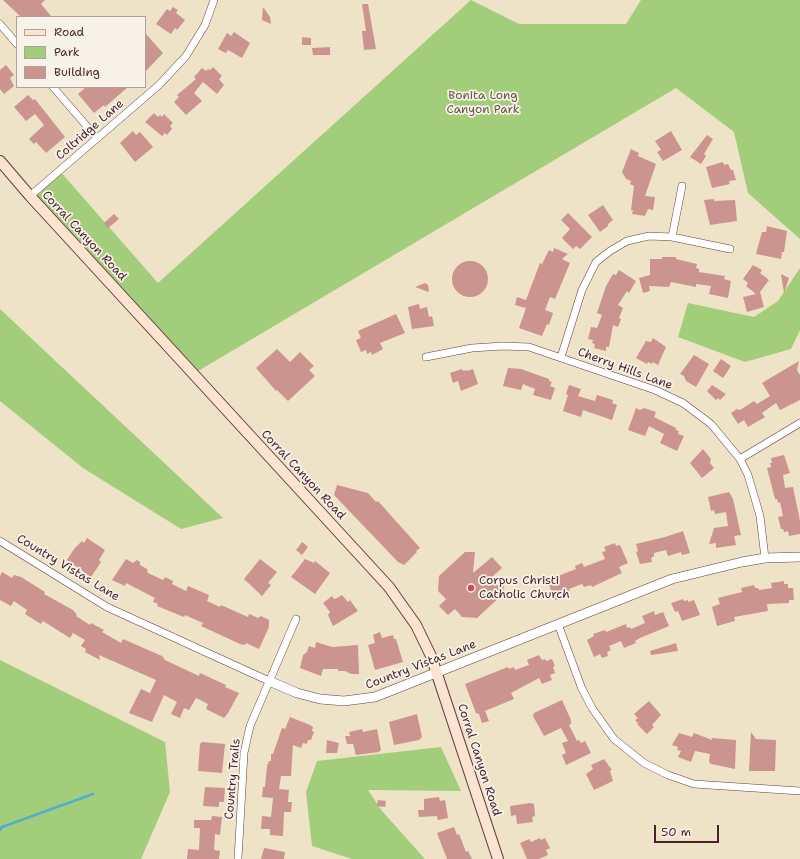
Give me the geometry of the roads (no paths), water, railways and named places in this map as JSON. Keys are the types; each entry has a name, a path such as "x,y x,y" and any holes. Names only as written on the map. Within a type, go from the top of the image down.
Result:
{"main road":[{"name":"Corral Canyon Road","path":"0,161 30,196 388,587 416,625 431,656 498,859"}],"street":[{"name":"Coltridge Lane","path":"30,196 159,85 186,56 205,25 214,0"},
{"path":"0,24 16,43"},
{"path":"55,88 97,138"},
{"path":"672,237 682,186"},
{"path":"561,357 582,290 596,262 610,251 627,241 649,236 672,237 730,249"},
{"name":"Cherry Hills Lane","path":"426,357 472,348 503,346 529,348 561,357 655,390 683,403 711,424 740,458 748,475 760,516 765,558"},
{"path":"740,458 800,423"},
{"name":"Country Vistas Lane","path":"0,541 107,608 308,697 332,700 354,700 375,697 672,579 704,570 765,558 800,556"},
{"name":"Country Trails","path":"238,859 244,753 250,726 296,619"},
{"path":"558,624 582,689 595,714 614,738 644,763 668,775 694,784 800,791"}],"waterway":[{"path":"0,830 2,827 93,794"}],"place":[{"name":"Corpus Christi Catholic Church","path":"471,588"}],"park label":[{"name":"Bonita Long Canyon Park","path":"483,103"}]}
